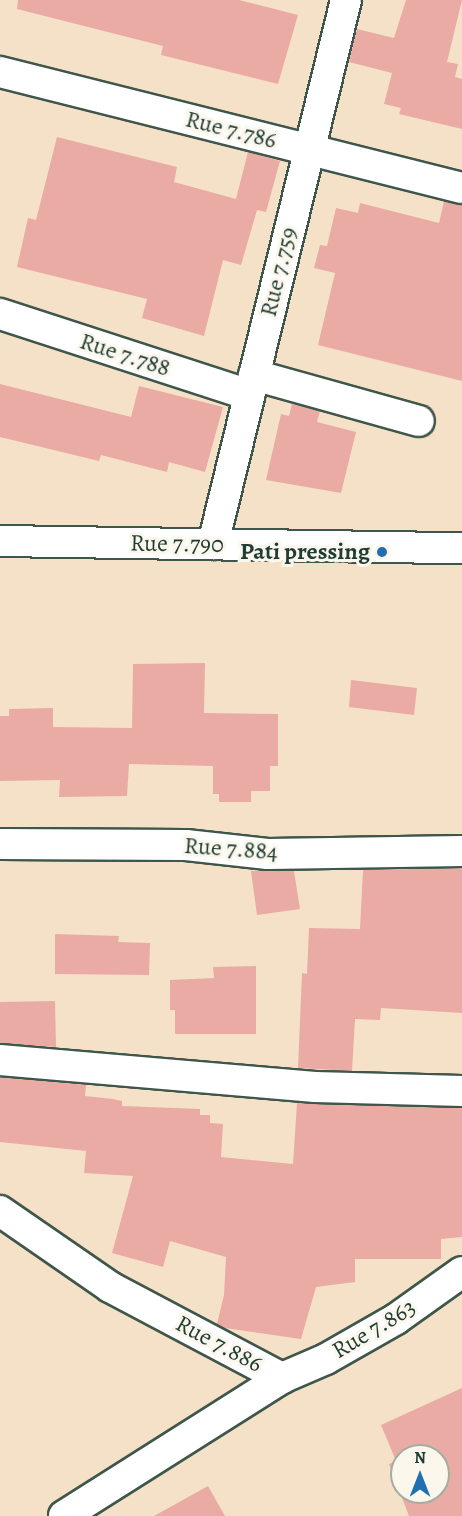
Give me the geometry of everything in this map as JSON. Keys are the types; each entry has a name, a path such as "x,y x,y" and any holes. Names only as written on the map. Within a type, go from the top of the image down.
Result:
{"street":[{"name":"Rue 7.759","path":"213,544 346,0"},
{"name":"Rue 7.786","path":"0,72 462,188"},
{"name":"Rue 7.788","path":"0,314 252,385 419,421"},
{"name":"Rue 7.790","path":"0,541 462,548"},
{"name":"Rue 7.884","path":"0,844 186,845 268,854 462,851"},
{"path":"0,1060 315,1087 462,1091"},
{"name":"Rue 7.886","path":"0,1211 110,1287 282,1378 64,1516"},
{"name":"Rue 7.863","path":"282,1378 326,1359 386,1325 462,1272"}],"building":[{"path":"18,0 239,0 298,15 278,84 161,55 163,46 17,9"},
{"path":"406,0 462,0 447,62 458,64 455,77 462,79 462,129 399,114 401,108 384,104 392,73 349,62 357,29 394,38"},
{"path":"57,137 177,167 174,182 236,199 248,152 280,161 266,212 257,210 241,265 223,260 204,336 142,318 147,299 17,267 28,218 36,220"},
{"path":"444,201 462,205 462,381 318,345 335,273 314,268 320,245 327,246 336,208 358,213 360,203 439,223"},
{"path":"0,384 131,417 139,386 223,407 205,472 169,462 167,472 101,455 99,461 0,437"},
{"path":"292,404 320,411 317,422 356,432 341,493 266,480 281,414 289,416"},
{"path":"205,663 204,713 278,714 278,766 270,766 270,791 251,791 251,802 219,802 219,794 213,794 213,766 129,764 127,796 59,797 60,780 0,781 0,716 9,716 9,709 53,708 53,727 132,728 133,664"},
{"path":"351,680 417,688 414,715 349,707"},
{"path":"462,868 462,1013 381,1008 380,1020 355,1019 352,1071 298,1068 302,973 307,974 309,928 360,929 363,870"},
{"path":"251,871 294,871 300,909 257,915"},
{"path":"55,934 119,936 118,942 150,943 149,975 55,974"},
{"path":"256,966 256,1034 175,1034 175,1010 170,1010 170,980 214,978 213,967"},
{"path":"55,1001 56,1047 0,1043 0,1002"},
{"path":"0,1077 86,1085 85,1096 122,1101 122,1106 200,1109 200,1115 210,1115 210,1123 223,1124 221,1157 293,1164 297,1103 462,1108 462,1237 441,1239 441,1259 355,1259 355,1282 316,1287 301,1339 225,1328 217,1324 224,1295 226,1257 170,1241 163,1267 112,1253 133,1176 84,1173 86,1151 0,1142"},
{"path":"462,1388 462,1516 409,1516 404,1504 450,1504 450,1444 390,1444 390,1447 381,1425"},
{"path":"208,1486 225,1516 154,1516"}],"place":[{"name":"Pati pressing","path":"382,552"}]}
